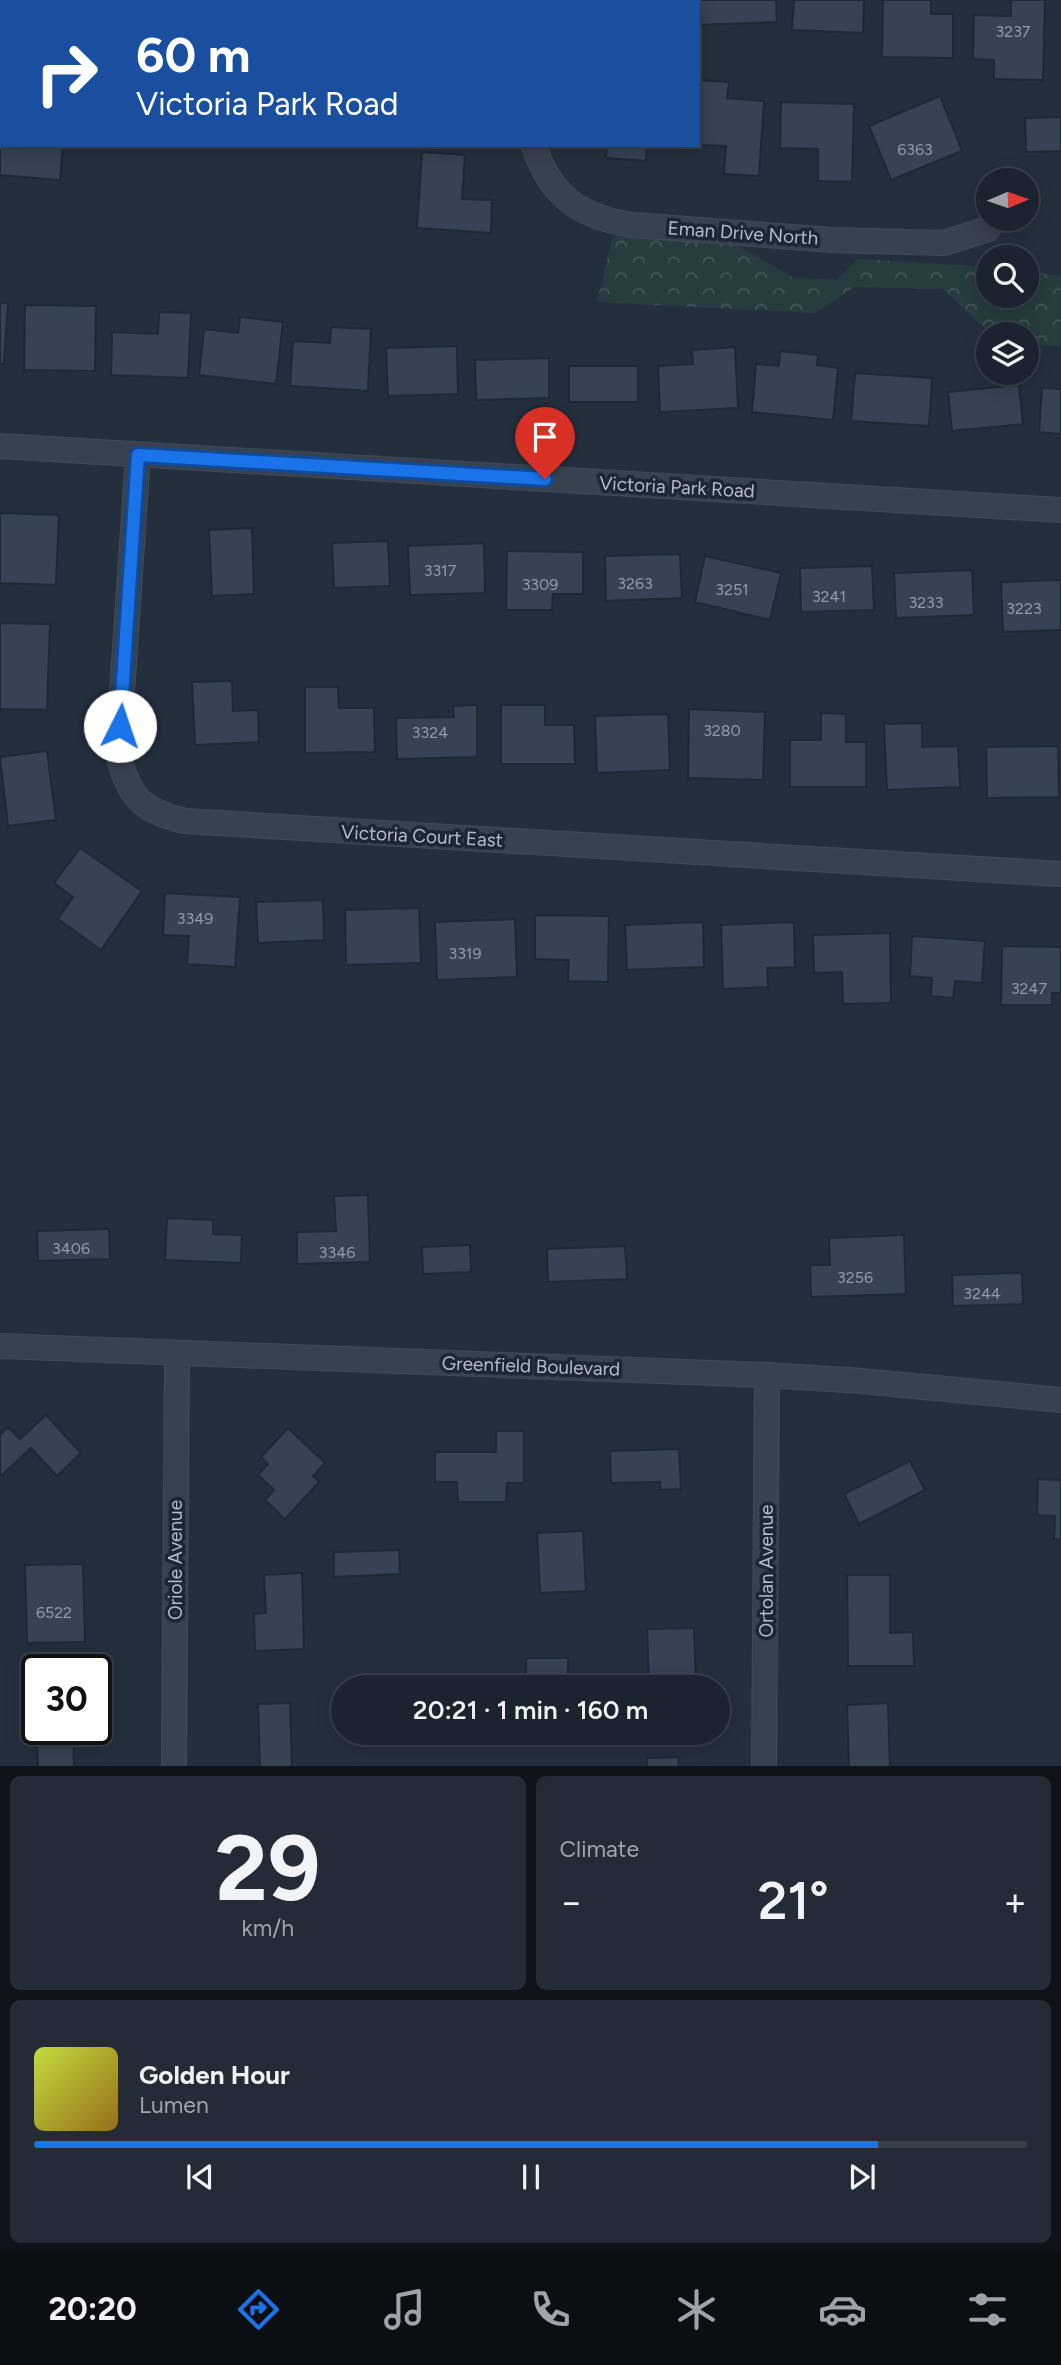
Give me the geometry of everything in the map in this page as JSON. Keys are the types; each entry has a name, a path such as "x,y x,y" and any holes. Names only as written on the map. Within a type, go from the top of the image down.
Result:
{"street":[{"name":"Eman Drive North","path":"535,147 546,174 563,195 584,212 608,221 832,240 944,243 982,231"},
{"name":"Victoria Park Road","path":"0,446 1061,510"},
{"name":"Victoria Court East","path":"138,455 118,753 124,779 138,801 160,816 185,821 1061,874"},
{"name":"Greenfield Boulevard","path":"0,1346 767,1375 1061,1400"},
{"name":"Oriole Avenue","path":"174,1766 177,1353"},
{"name":"Ortolan Avenue","path":"764,1766 767,1375"}],"green space":[{"path":"613,236 738,246 794,278 836,280 858,259 976,266 976,308 1039,308 1039,273 1061,276 1061,346 1039,345 1039,322 978,322 943,289 854,287 816,313 597,302"}],"building":[{"path":"700,0 776,0 777,22 700,25"},
{"path":"794,0 864,0 863,33 792,30"},
{"path":"883,0 931,0 931,14 953,14 953,58 882,57"},
{"path":"1011,0 1045,0 1043,80 994,79 994,60 973,59 974,15 1011,16"},
{"path":"700,80 729,82 727,98 764,101 759,176 724,174 726,146 700,145"},
{"path":"940,96 962,151 891,180 869,126"},
{"path":"781,102 854,104 852,182 818,181 818,149 780,148"},
{"path":"1061,117 1061,151 1026,152 1025,118"},
{"path":"0,147 63,147 60,180 0,175"},
{"path":"607,147 647,147 646,161 606,158"},
{"path":"422,152 465,155 462,199 492,200 491,233 417,228"},
{"path":"0,303 8,303 4,364 0,364"},
{"path":"25,305 96,306 95,371 24,370"},
{"path":"159,312 191,313 188,378 111,375 112,332 158,334"},
{"path":"240,317 283,322 276,384 199,375 204,329 238,333"},
{"path":"331,327 371,329 368,391 290,386 293,341 330,343"},
{"path":"457,346 458,394 388,396 386,348"},
{"path":"735,347 738,408 660,412 658,366 693,364 692,350"},
{"path":"780,351 818,355 817,365 838,368 833,420 752,412 756,364 779,366"},
{"path":"549,358 549,398 476,400 475,360"},
{"path":"569,366 638,366 638,402 569,402"},
{"path":"855,373 932,378 929,426 851,421"},
{"path":"1019,385 1023,424 952,431 948,392"},
{"path":"1042,388 1061,389 1061,434 1039,432"},
{"path":"0,513 59,515 56,585 0,583"},
{"path":"252,528 254,594 212,596 209,530"},
{"path":"388,541 390,586 334,588 332,543"},
{"path":"484,543 485,593 410,595 408,546"},
{"path":"507,551 583,552 583,594 553,594 552,610 506,610"},
{"path":"680,554 682,598 606,601 605,556"},
{"path":"705,556 781,573 770,620 695,602"},
{"path":"872,566 874,610 801,612 800,568"},
{"path":"972,570 974,615 896,618 894,573"},
{"path":"1061,580 1061,630 1003,632 1001,582"},
{"path":"0,623 50,624 47,710 0,709"},
{"path":"232,681 233,711 258,710 259,742 195,745 192,682"},
{"path":"305,687 338,687 339,708 374,708 375,752 305,753"},
{"path":"477,705 477,757 397,759 396,718 454,717 453,706"},
{"path":"501,705 545,705 545,725 574,725 575,764 501,764"},
{"path":"689,709 765,712 763,780 688,778"},
{"path":"821,713 846,714 846,742 866,742 866,787 790,787 790,740 821,740"},
{"path":"668,714 670,770 597,773 595,716"},
{"path":"922,723 922,747 958,746 960,787 887,790 884,724"},
{"path":"1058,746 1059,797 987,798 986,747"},
{"path":"47,751 56,820 8,826 0,757"},
{"path":"80,848 142,891 101,950 58,919 73,897 54,883"},
{"path":"165,893 240,897 235,967 187,964 189,936 163,935"},
{"path":"323,900 324,940 258,943 256,902"},
{"path":"419,908 421,963 346,965 345,910"},
{"path":"535,915 609,916 608,982 568,981 569,960 535,959"},
{"path":"515,919 517,977 437,980 435,922"},
{"path":"703,922 704,967 627,970 625,925"},
{"path":"794,922 795,967 767,968 768,987 723,989 721,925"},
{"path":"890,933 891,1003 843,1004 842,972 814,973 813,935"},
{"path":"912,936 985,941 982,983 955,981 953,998 931,996 932,978 910,976"},
{"path":"1002,946 1061,947 1061,993 1052,993 1052,1005 1001,1005"},
{"path":"368,1195 370,1262 297,1264 297,1232 336,1231 334,1196"},
{"path":"167,1218 213,1220 213,1234 242,1235 241,1263 165,1260"},
{"path":"109,1229 110,1259 38,1261 37,1231"},
{"path":"904,1235 906,1294 811,1297 810,1265 830,1265 829,1238"},
{"path":"470,1245 471,1272 423,1274 422,1247"},
{"path":"625,1246 627,1279 548,1282 547,1249"},
{"path":"1022,1273 1023,1304 953,1306 952,1275"},
{"path":"46,1415 81,1453 57,1476 31,1448 0,1477 0,1435 8,1427 20,1439"},
{"path":"288,1428 325,1463 313,1476 319,1482 285,1519 265,1500 274,1490 258,1475 268,1464 261,1457"},
{"path":"496,1431 524,1431 524,1483 507,1483 506,1502 458,1502 457,1482 435,1482 435,1452 496,1452"},
{"path":"679,1449 681,1489 660,1490 660,1482 611,1483 610,1451"},
{"path":"910,1461 925,1490 859,1524 844,1494"},
{"path":"1038,1479 1061,1480 1061,1539 1054,1539 1055,1516 1037,1515"},
{"path":"583,1531 586,1591 540,1593 537,1533"},
{"path":"399,1550 400,1574 334,1577 334,1552"},
{"path":"83,1564 85,1642 27,1643 25,1565"},
{"path":"302,1573 304,1649 255,1651 254,1614 266,1613 264,1575"},
{"path":"847,1575 890,1575 890,1633 913,1632 914,1666 848,1666"},
{"path":"694,1628 696,1675 649,1675 647,1629"},
{"path":"526,1658 568,1658 568,1675 526,1675"},
{"path":"290,1703 292,1766 260,1766 258,1704"},
{"path":"888,1703 890,1766 849,1766 847,1705"},
{"path":"37,1745 73,1745 74,1766 38,1766"},
{"path":"678,1757 679,1766 647,1766 647,1758"}],"route":[{"path":"120,726 138,455 545,479"}]}
